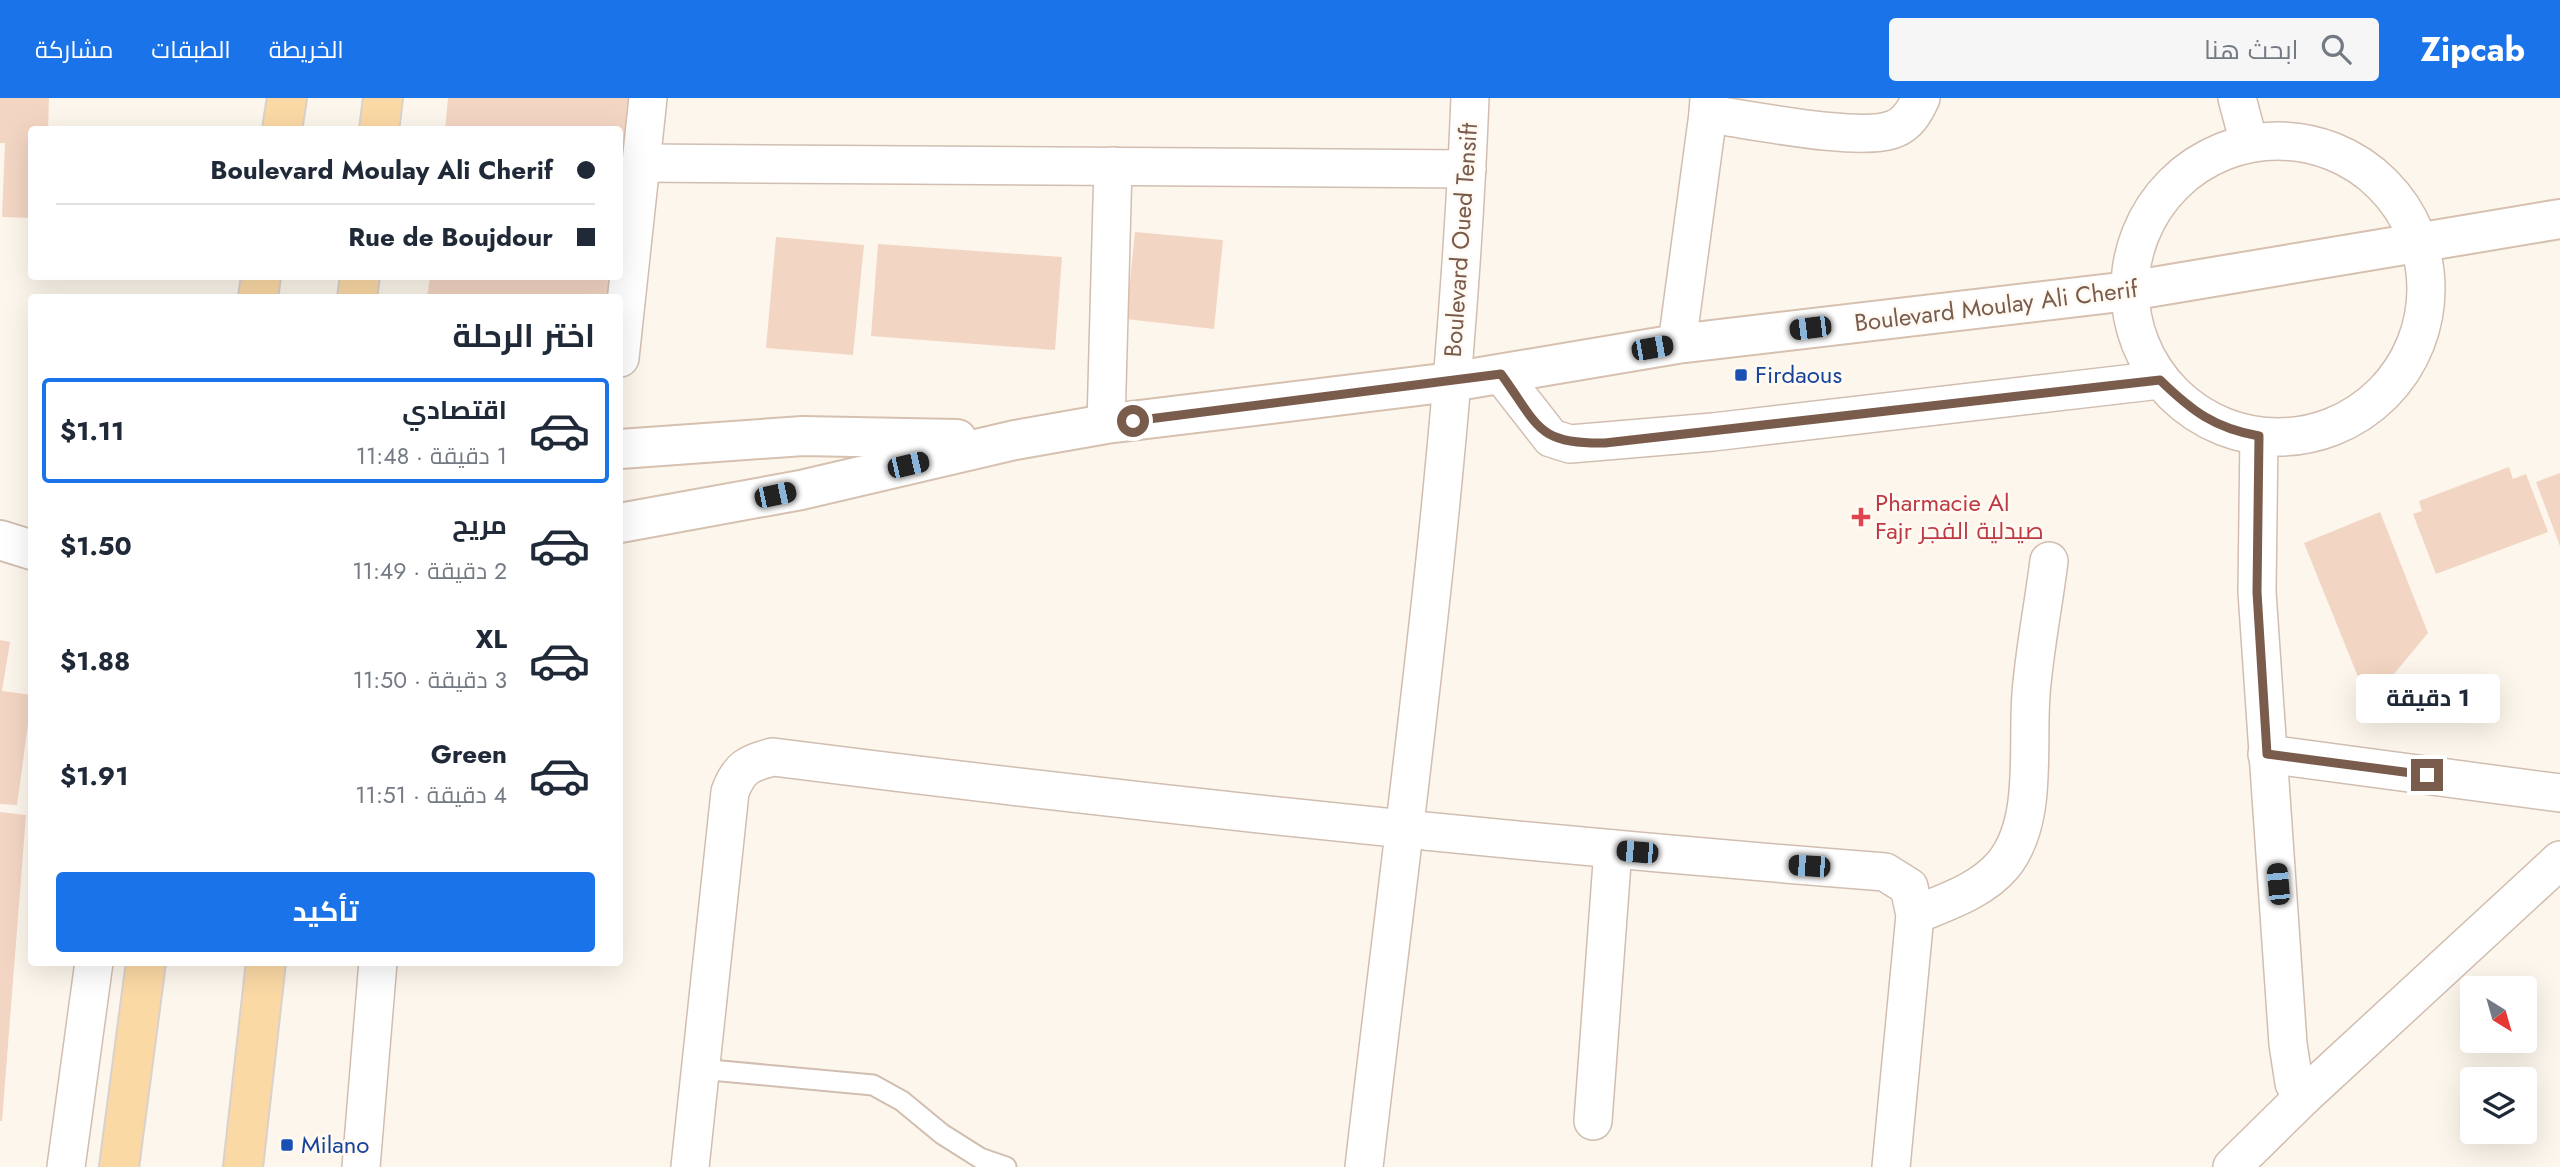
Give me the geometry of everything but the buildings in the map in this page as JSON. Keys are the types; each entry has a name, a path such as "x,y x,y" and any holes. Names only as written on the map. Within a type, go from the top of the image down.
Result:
{"main road":[{"path":"283,126 287,98"},
{"path":"380,126 383,98"},
{"name":"Boulevard Moulay Ali Cherif","path":"623,522 801,490 1015,440 1106,424 1451,382 1677,344 2129,291 2560,219"},
{"name":"Boulevard Moulay Ali Cherif","path":"623,449 803,436 1015,440"},
{"path":"0,540 28,534"},
{"path":"0,540 28,549"},
{"path":"119,1167 145,966"},
{"path":"243,1167 266,966"}],"street":[{"path":"623,330 648,98"},
{"name":"Boulevard Oued Tensift","path":"1364,1167 1405,830 1451,382 1470,98"},
{"path":"1677,344 1708,106 1867,135 1895,129 1913,115 1921,98"},
{"path":"2238,98 2249,143"},
{"path":"2301,142 2351,159 2392,192 2418,242 2428,284 2422,331 2401,373 2368,408 2327,430 2280,438 2259,436 2233,431 2193,412 2160,380 2137,337 2129,291 2139,237 2164,194 2202,161 2249,143 2301,142"},
{"path":"641,163 1467,169"},
{"path":"1106,424 1113,166"},
{"path":"1501,374 1551,438 1570,444 1726,430 2160,380"},
{"path":"2259,436 2257,592 2267,754 2288,1044 2294,1083 2302,1098"},
{"path":"1915,915 1988,880 2017,841 2025,815 2031,685 2049,561"},
{"path":"2267,754 2560,793"},
{"path":"690,1167 730,792 737,774 745,765 773,757 1030,790 1405,830 1885,872 1909,887 1915,915 1891,1167"},
{"path":"1593,1121 1613,849"},
{"path":"2232,1167 2302,1098 2560,860"},
{"path":"66,1167 93,966"},
{"path":"361,1167 379,966"}],"lane":[{"path":"700,1069 873,1085 902,1101 942,1134 971,1152 1006,1167"}],"place":[{"name":"Firdaous","path":"1741,375"},
{"name":"Pharmacie Al Fajr صيدلية الفجر","path":"1861,517"},
{"name":"Milano","path":"287,1145"}],"route":[{"path":"1133,421 1501,374 1538,425 1551,438 1570,444 1605,443 2160,380 2193,412 2233,431 2259,436 2257,592 2267,754 2427,775"}]}
